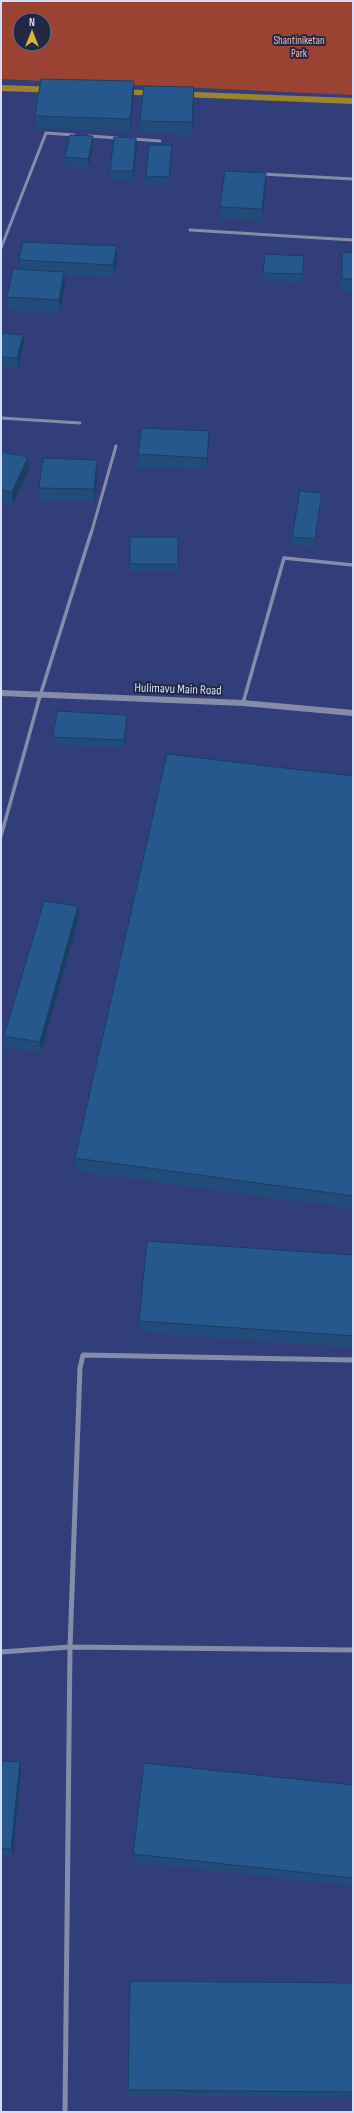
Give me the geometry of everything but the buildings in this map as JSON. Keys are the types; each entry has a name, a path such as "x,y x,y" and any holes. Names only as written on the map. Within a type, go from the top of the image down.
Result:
{"street":[{"path":"1,248 46,133 76,135"},
{"path":"84,136 122,138"},
{"path":"129,139 160,141"},
{"path":"257,174 353,179"},
{"path":"190,230 353,240"},
{"path":"1,418 80,423"},
{"path":"1,836 40,696 81,567 116,446"},
{"path":"243,703 284,558 353,565"},
{"name":"Hulimavu Main Road","path":"1,693 40,696 243,703 353,713"},
{"path":"65,2112 70,1647 80,1368 83,1356 353,1360"},
{"path":"1,1652 70,1647 353,1650"}],"green space":[{"name":"Shantiniketan Park","path":"1,1 353,1 353,95 1,79"}],"waterway":[{"path":"1,88 59,90"},
{"path":"115,92 353,101"}]}
